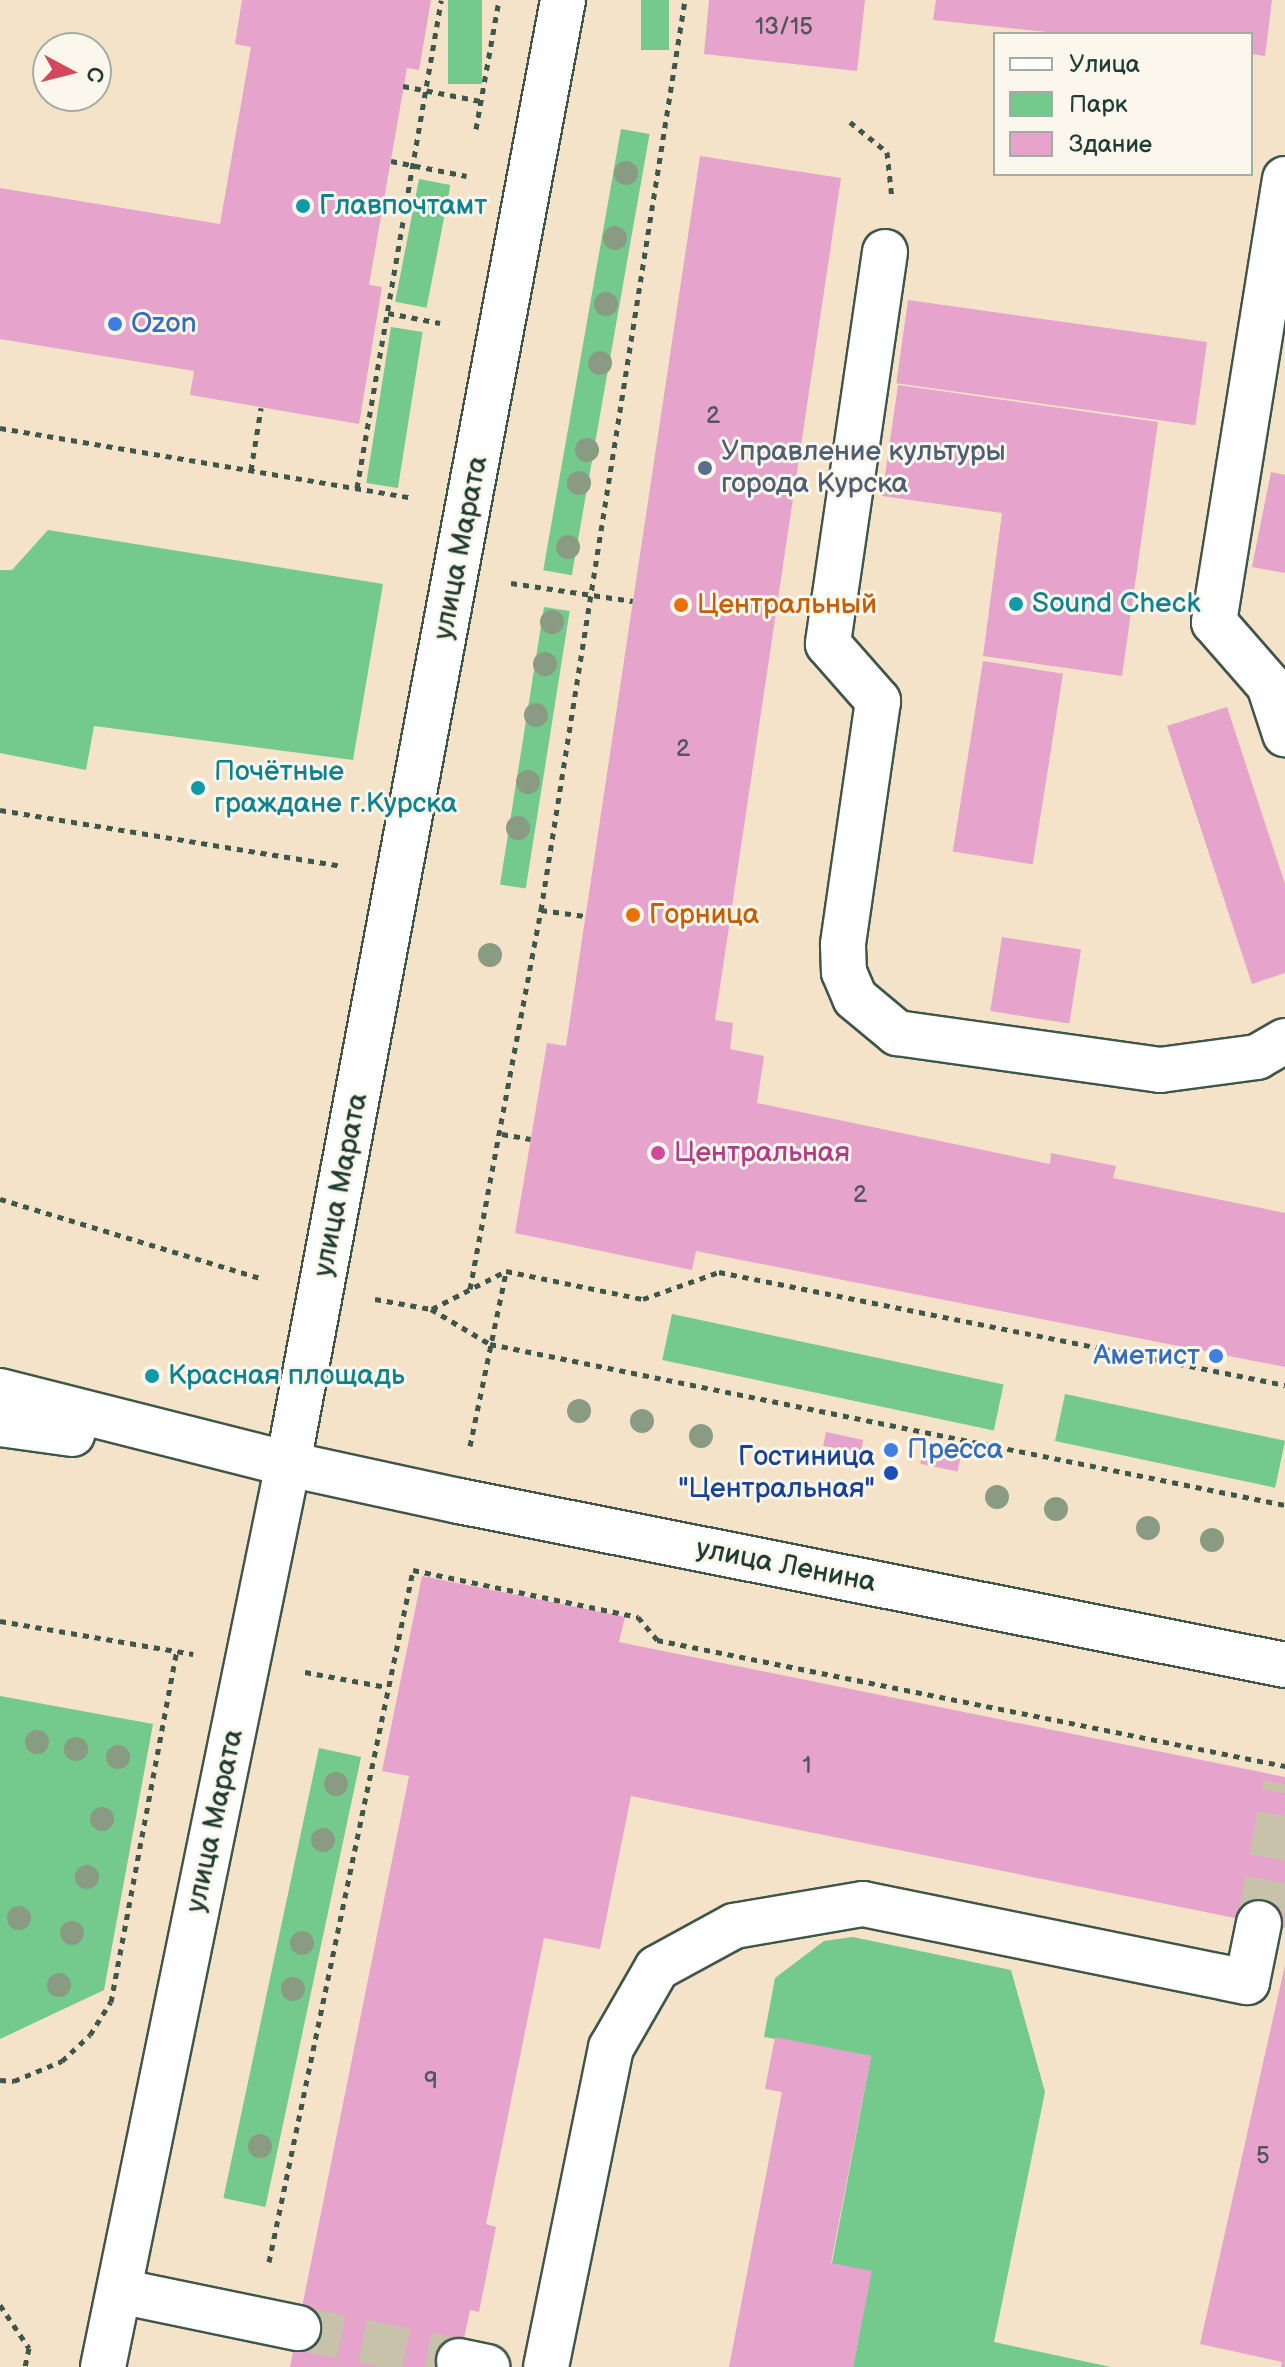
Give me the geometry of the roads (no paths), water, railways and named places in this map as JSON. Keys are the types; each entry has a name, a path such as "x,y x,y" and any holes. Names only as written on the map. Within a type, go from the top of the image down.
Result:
{"street":[{"name":"улица Марата","path":"103,2367 288,1464 563,0"},
{"path":"1285,179 1214,622 1269,685 1285,734"},
{"path":"885,252 828,644 878,701 843,945 844,972 855,998 897,1033 1160,1070 1257,1057 1285,1041"},
{"path":"0,1391 288,1464"},
{"path":"0,1424 288,1464"},
{"name":"улица Ленина","path":"288,1464 459,1501 1285,1665"},
{"path":"546,2367 611,2048 657,1968 734,1926 863,1904 1247,1982 1259,1923"},
{"path":"119,2291 278,2324"}],"tunnel":[{"path":"1259,1923 1285,1784"},
{"path":"298,2328 459,2361"}],"place":[{"name":"Главпочтамт","path":"303,206"},
{"name":"Ozon","path":"115,324"},
{"name":"Управление культуры города Курска","path":"705,468"},
{"name":"Sound Check","path":"1016,604"},
{"name":"Центральный","path":"681,605"},
{"name":"Почётные граждане г.Курска","path":"198,788"},
{"name":"Горница","path":"633,915"},
{"name":"Центральная","path":"658,1153"},
{"name":"Аметист","path":"1216,1356"},
{"name":"Красная площадь","path":"152,1376"},
{"name":"Пресса","path":"891,1450"},
{"name":"Гостиница \"Центральная\"","path":"891,1473"}]}
